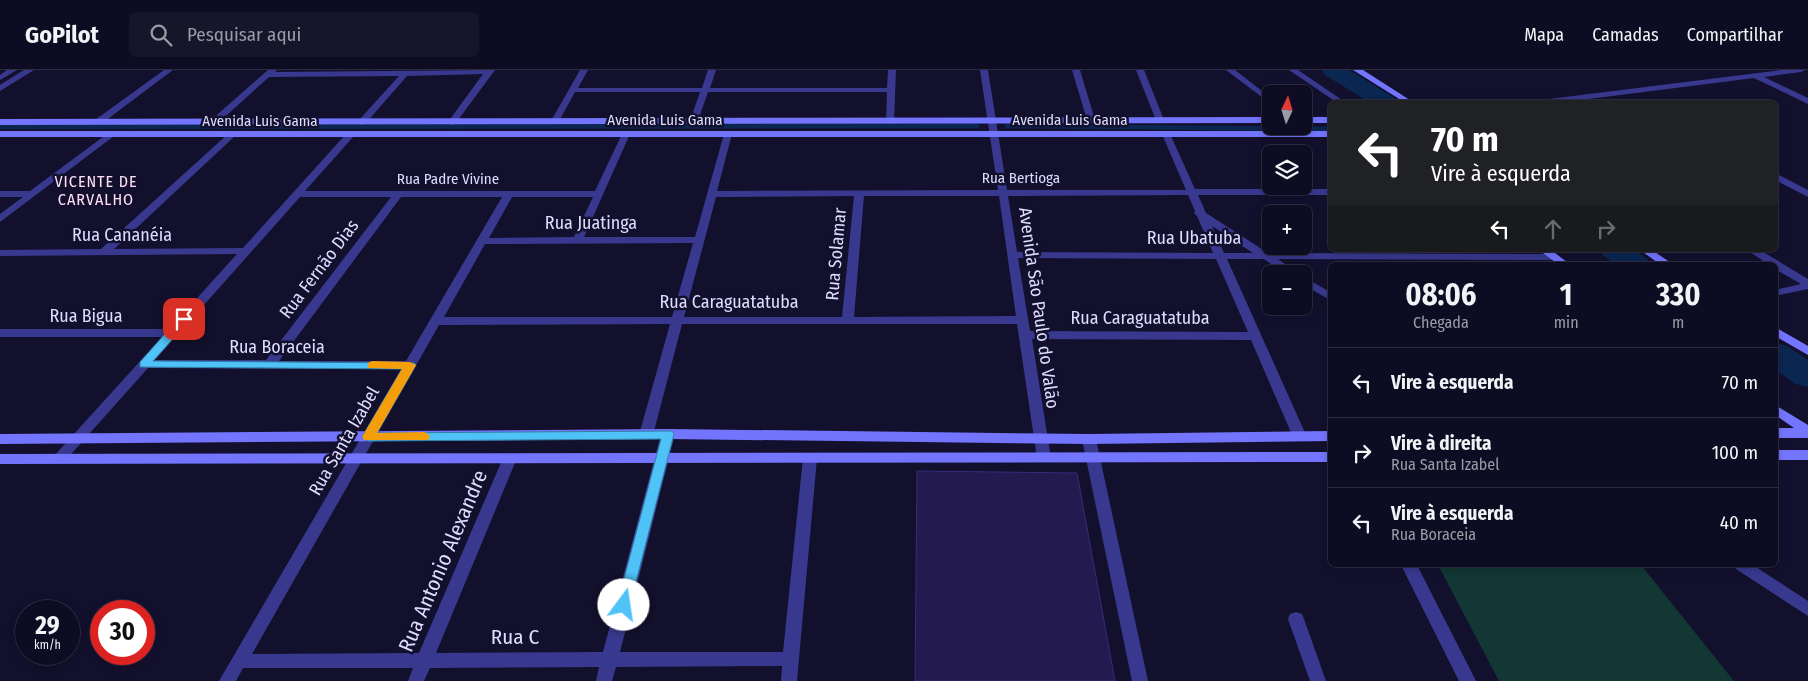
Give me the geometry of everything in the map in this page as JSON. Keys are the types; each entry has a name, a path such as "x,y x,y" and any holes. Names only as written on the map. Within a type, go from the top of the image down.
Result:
{"street":[{"path":"0,78 13,70"},
{"path":"0,89 30,70"},
{"path":"98,122 169,70"},
{"path":"555,121 584,70"},
{"path":"694,121 712,70"},
{"path":"890,121 892,70"},
{"name":"Avenida São Paulo do Valão","path":"984,70 1044,458"},
{"path":"1076,70 1091,120"},
{"path":"1140,70 1160,120"},
{"path":"1230,70 1262,95"},
{"path":"1293,70 1338,100"},
{"path":"1357,70 1406,100"},
{"path":"1718,70 1735,79"},
{"path":"1566,100 1801,70"},
{"path":"214,122 271,72 490,71"},
{"path":"452,122 490,71"},
{"path":"362,122 407,72"},
{"path":"1755,76 1808,101"},
{"path":"574,90 891,90"},
{"path":"1624,93 1637,100"},
{"name":"Avenida Luis Gama","path":"0,122 1262,120"},
{"path":"1312,120 1328,120"},
{"name":"Avenida Luis Gama","path":"0,134 1328,134"},
{"path":"0,219 111,134"},
{"path":"104,252 232,134"},
{"path":"578,240 626,134"},
{"path":"646,435 728,134"},
{"path":"1166,134 1199,213 1300,437"},
{"path":"59,459 350,135"},
{"path":"1778,178 1808,194"},
{"name":"Rua Bertioga","path":"712,194 1328,192"},
{"name":"Rua Solamar","path":"848,318 859,193"},
{"path":"0,194 32,194"},
{"name":"Rua Padre Vivine","path":"296,194 599,194"},
{"name":"Rua Fernão Dias","path":"268,365 398,194"},
{"name":"Rua Santa Izabel","path":"227,681 509,194"},
{"path":"1199,213 1280,265"},
{"name":"Rua Juatinga","path":"482,241 700,240"},
{"name":"Rua Cananéia","path":"0,253 245,251"},
{"path":"1547,252 1562,262"},
{"path":"1648,252 1664,262"},
{"path":"1755,252 1771,262"},
{"name":"Rua Ubatuba","path":"1014,255 1554,257"},
{"path":"1778,266 1808,285"},
{"path":"1312,285 1328,296"},
{"path":"1778,292 1808,285"},
{"name":"Rua Caraguatatuba","path":"436,321 848,318 1023,320"},
{"name":"Rua Bigua","path":"0,333 172,333"},
{"path":"1778,333 1808,351"},
{"name":"Rua Caraguatatuba","path":"1025,335 1256,336"},
{"name":"Rua Boraceia","path":"144,364 410,365"},
{"path":"1778,411 1808,432"},
{"path":"1778,433 1808,432"},
{"path":"604,681 668,434"},
{"path":"0,439 668,434 1089,439 1328,436"},
{"path":"1089,439 1140,681"},
{"path":"1778,455 1808,454"},
{"path":"0,459 1328,457"},
{"name":"Rua Antonio Alexandre","path":"416,681 510,458"},
{"path":"789,681 810,458"},
{"path":"1410,567 1468,681"},
{"path":"1744,567 1808,609"},
{"path":"1296,619 1318,681"},
{"name":"Rua C","path":"239,661 791,659"}],"green space":[{"path":"1439,567 1643,567 1734,681 1499,681"}],"building":[{"path":"917,471 1077,473 1115,681 915,681"}],"waterway":[{"path":"1333,70 1382,100"},
{"path":"0,127 977,126"},
{"path":"1007,126 1328,129"},
{"path":"1617,252 1632,262"},
{"path":"1778,356 1808,376"}],"slow traffic":[{"path":"372,365 410,365 368,437 424,437"}],"district":[{"name":"VICENTE DE CARVALHO","path":"96,190"}],"route":[{"path":"184,319 144,364 410,365 368,437 668,434 624,605"}]}
